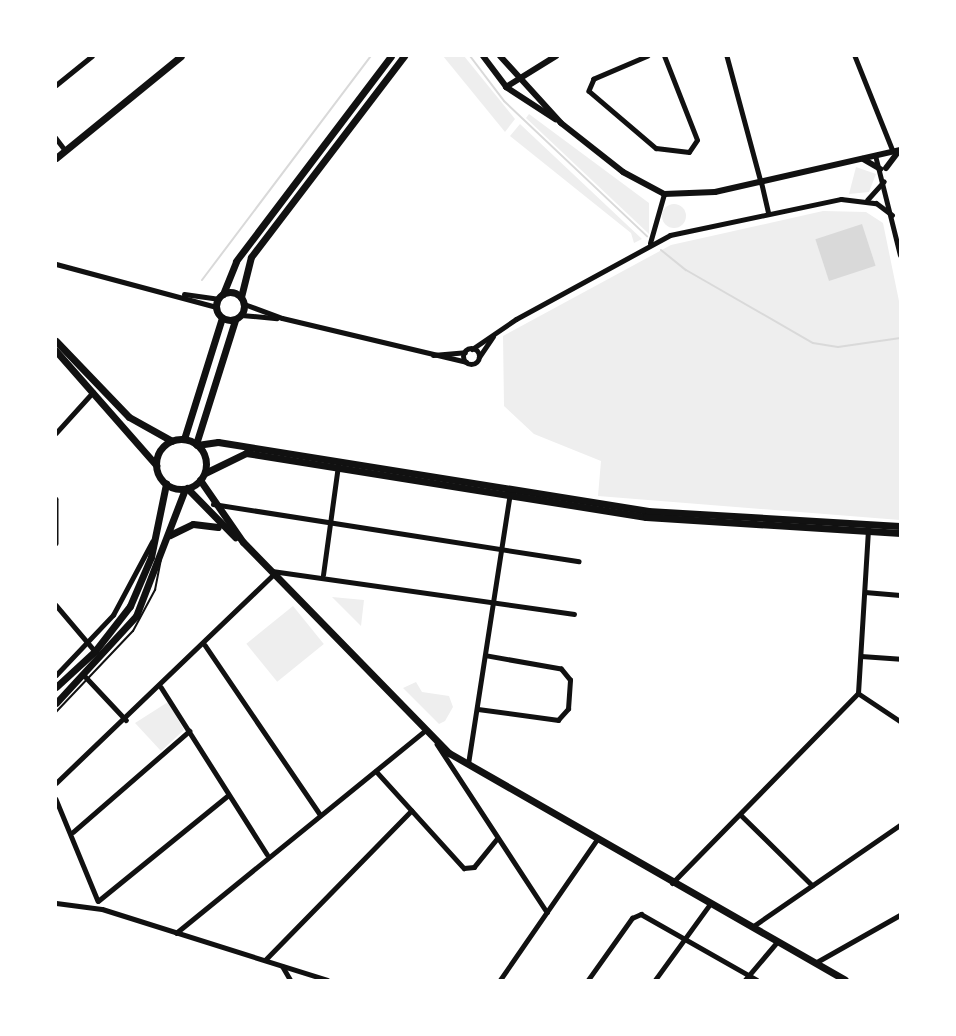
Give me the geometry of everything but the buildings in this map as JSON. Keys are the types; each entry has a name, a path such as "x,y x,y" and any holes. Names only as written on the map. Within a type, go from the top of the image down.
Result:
{"main road":[{"path":"56,158 181,56"},
{"path":"184,439 222,318 219,300 236,261 391,56"},
{"path":"197,445 238,317 251,257 404,56"},
{"path":"483,56 506,87 561,123 623,172 664,194 700,194 898,151"},
{"path":"500,56 518,79 561,123"},
{"path":"506,87 556,56"},
{"path":"854,160 867,160 883,168 898,151"},
{"path":"219,300 242,300"},
{"path":"222,318 238,317"},
{"path":"56,341 129,417 172,441"},
{"path":"56,351 156,465 166,484 158,531 130,606 95,651 56,687"},
{"path":"56,703 136,616 161,559 186,489 200,480 205,472 206,458 197,445 184,439 172,441 160,450 156,465"},
{"path":"197,445 218,442 673,520 868,527 900,526"},
{"path":"205,472 242,453 338,464"},
{"path":"200,480 213,504 243,542 425,731 468,767 845,981"},
{"path":"166,484 186,489 225,530 243,542"},
{"path":"170,535 202,522 225,530"},
{"path":"868,527 900,533"}],"street":[{"path":"56,85 92,56"},
{"path":"648,56 594,79 589,91 656,148 689,152 697,141 664,56"},
{"path":"727,56 768,213"},
{"path":"855,56 898,151"},
{"path":"56,138 65,150"},
{"path":"883,153 883,168 900,255"},
{"path":"875,155 883,168"},
{"path":"863,200 875,196 885,178"},
{"path":"648,247 657,225 664,194"},
{"path":"432,355 465,352 472,349 498,330 670,235 825,201 863,200 883,205 892,215"},
{"path":"657,225 670,235"},
{"path":"56,264 179,294 219,300"},
{"path":"242,300 282,318 473,364 498,330"},
{"path":"238,317 282,318"},
{"path":"472,349 479,357"},
{"path":"465,352 466,362"},
{"path":"56,433 93,392"},
{"path":"323,575 338,464"},
{"path":"468,767 505,548 510,493"},
{"path":"56,499 56,543"},
{"path":"213,504 579,561"},
{"path":"672,883 858,693 868,527"},
{"path":"56,675 88,643 123,599 158,531"},
{"path":"56,783 205,645 272,572 323,575 574,614"},
{"path":"865,592 900,595"},
{"path":"56,605 95,651"},
{"path":"205,645 320,814"},
{"path":"478,709 558,720 568,709 570,680 561,669 487,656"},
{"path":"861,656 900,659"},
{"path":"83,674 126,720"},
{"path":"161,687 227,796 267,854"},
{"path":"858,693 900,721"},
{"path":"73,832 189,731"},
{"path":"177,933 267,854 425,731"},
{"path":"434,739 497,839 547,912"},
{"path":"376,771 464,868 474,867 497,839"},
{"path":"98,901 227,796"},
{"path":"56,800 73,832 102,909"},
{"path":"265,960 411,811"},
{"path":"741,815 812,885"},
{"path":"752,927 900,825"},
{"path":"500,981 596,841"},
{"path":"56,903 102,909 327,981"},
{"path":"656,981 682,940 710,904"},
{"path":"588,981 632,918 641,914 682,940 758,981"},
{"path":"815,963 900,915"},
{"path":"745,981 777,942"},
{"path":"282,966 290,981"}],"lane":[{"path":"56,712 89,680 145,612 161,559"}],"shaded area":[{"path":"443,56 464,56 515,119 505,132"},
{"path":"529,114 649,203 649,234 526,118"},
{"path":"520,124 642,239 634,243 631,233 510,136"},
{"path":"856,167 876,174 869,192 849,194"},
{"path":"674,204 682,208 686,216 682,224 674,228 666,224 662,216 666,208"},
{"path":"823,211 866,212 883,223 900,306 900,520 598,496 601,461 534,434 504,406 503,336 671,245"},
{"path":"862,224 876,266 829,281 815,239"},
{"path":"332,597 364,600 361,626"},
{"path":"293,606 324,644 277,682 246,644"},
{"path":"416,682 422,692 449,696 453,707 445,721 439,724 403,688"},
{"path":"168,702 184,730 161,751 135,723"}],"waterway":[{"path":"202,280 371,56"},
{"path":"470,56 504,101 647,236"},
{"path":"661,250 686,270 813,343 838,347 900,338"}]}
